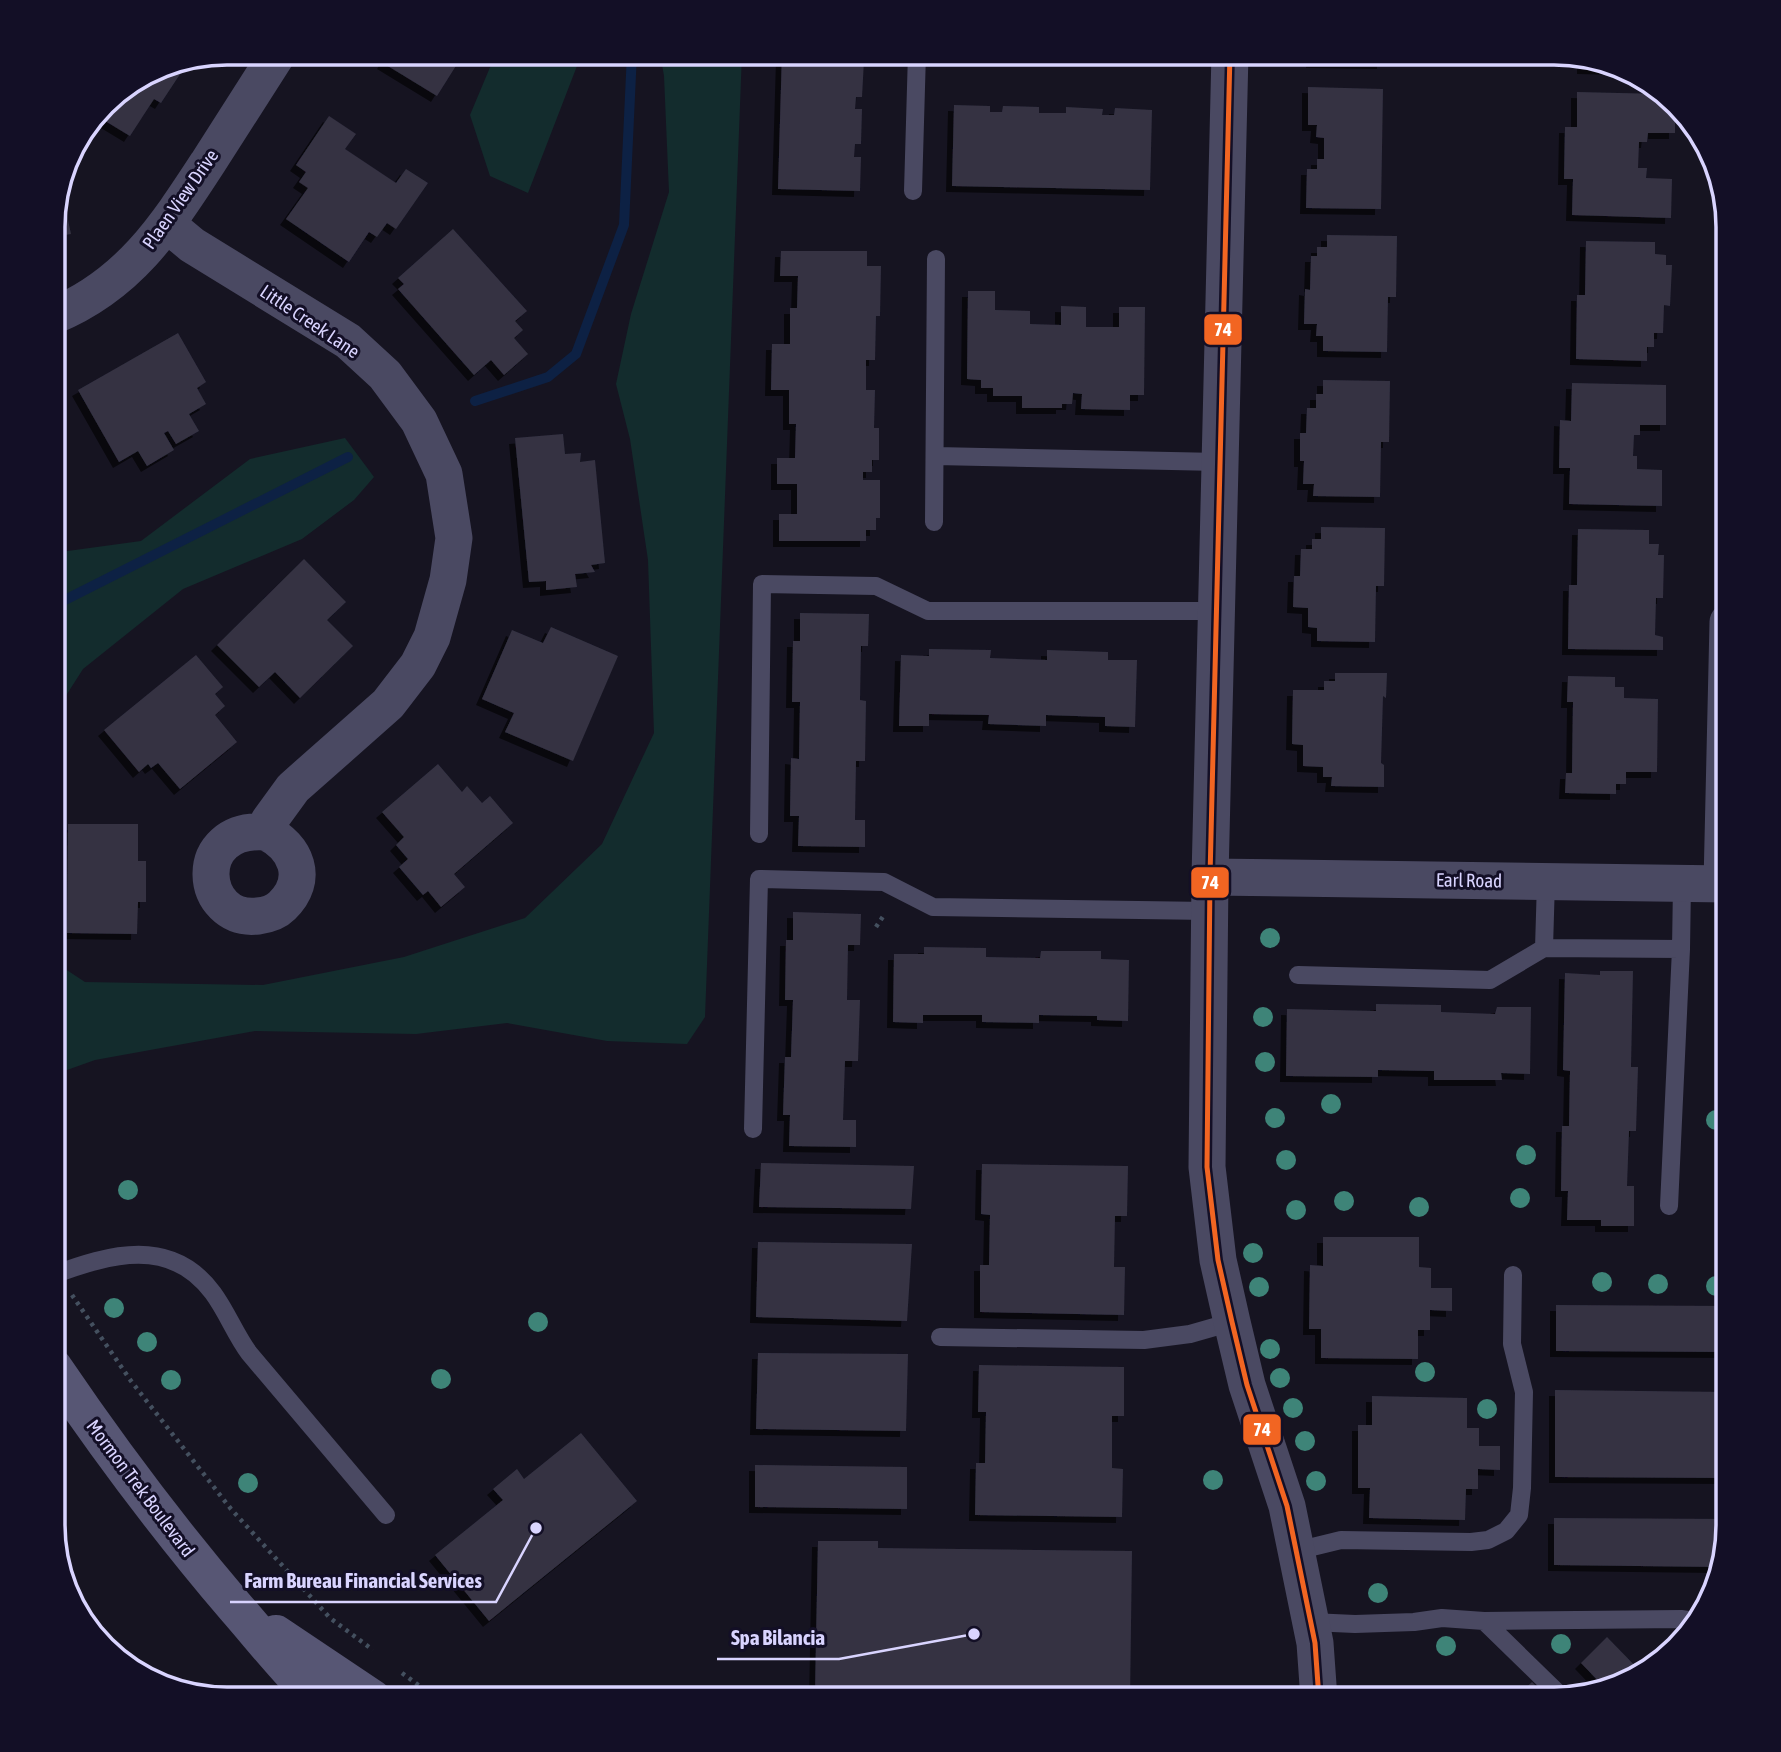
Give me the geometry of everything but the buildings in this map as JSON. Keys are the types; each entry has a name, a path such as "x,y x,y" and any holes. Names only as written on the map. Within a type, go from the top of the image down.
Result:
{"main road":[{"name":"Mormon Trek Boulevard","path":"65,1386 111,1452 195,1561 304,1687"},
{"name":"Mormon Trek Boulevard","path":"234,1605 355,1687"}],"street":[{"name":"Plaen View Drive","path":"65,311 109,286 130,268 167,225 270,65"},
{"path":"1230,65 1209,894 1207,1167 1218,1260 1247,1385 1287,1506 1311,1622 1318,1687"},
{"name":"Little Creek Lane","path":"167,225 192,245 348,341 385,375 419,421 444,474 454,538 447,580 432,637 418,665 388,704 292,788 269,821 265,832"},
{"name":"Earl Road","path":"1209,894 1546,881 1716,884"}],"lane":[{"path":"913,191 917,65"},
{"path":"934,522 936,259"},
{"path":"936,456 1219,462"},
{"path":"759,834 762,584 876,586 928,611 1216,611"},
{"path":"753,1129 758,879 884,882 933,907 1209,894"},
{"path":"1544,948 1546,881"},
{"path":"1669,1206 1682,884"},
{"path":"1298,975 1490,980 1544,948 1681,949"},
{"path":"65,1271 129,1253 154,1256 180,1264 197,1273 214,1295 235,1334 249,1353 386,1515"},
{"path":"1296,1551 1341,1540 1488,1540 1506,1531 1519,1515 1524,1392 1512,1344 1513,1275"},
{"path":"940,1337 1144,1340 1190,1334 1232,1322"},
{"path":"1311,1622 1414,1622 1442,1618 1484,1621 1595,1618 1685,1621"},
{"path":"1484,1621 1552,1687"}],"path":[{"path":"876,927 884,915"},
{"path":"65,1288 131,1381 231,1510 331,1618 373,1651"},
{"path":"395,1667 422,1687"}],"green space":[{"path":"491,65 577,65 528,193 490,176 470,115"},
{"path":"662,65 742,65 705,1017 687,1044 607,1041 507,1023 416,1034 255,1031 95,1060 65,1071 65,969 85,982 263,985 404,957 525,918 602,844 654,733 648,560 630,439 616,384 631,314 669,192"},
{"path":"345,438 374,477 354,500 302,539 183,589 83,669 65,697 65,551 141,541 250,459"}],"waterway":[{"path":"475,401 548,377 576,354 624,225 631,65"},
{"path":"65,600 348,457"}],"transit line":[{"name":"74","path":"1230,65 1210,877 1207,1167 1218,1260 1247,1385 1287,1506 1315,1643 1318,1687"}],"place":[{"name":"Farm Bureau Financial Services","path":"536,1528"},
{"name":"Spa Bilancia","path":"974,1634"}]}
